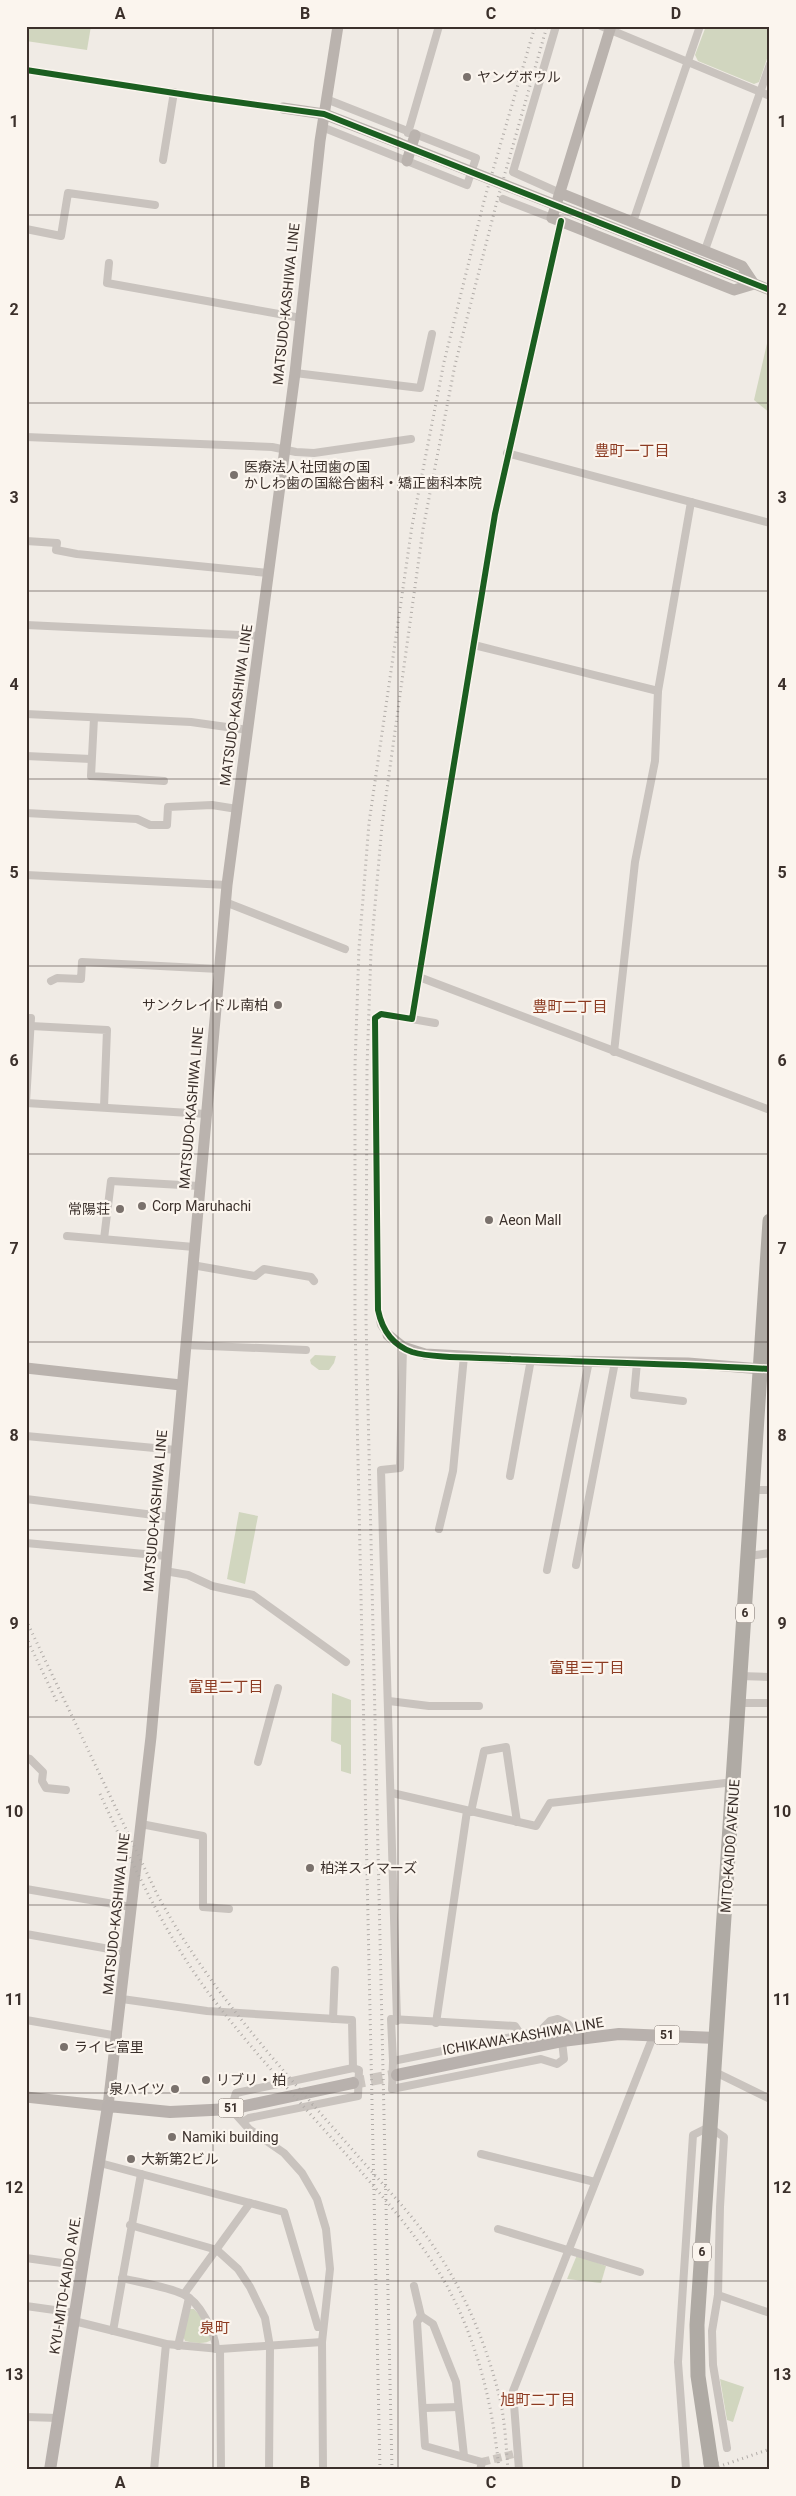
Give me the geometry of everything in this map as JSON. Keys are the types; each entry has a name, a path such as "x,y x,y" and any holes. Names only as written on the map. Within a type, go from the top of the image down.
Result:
{"highway":[{"name":"MITO-KAIDO AVENUE","path":"712,2467 698,2376 697,2325 748,1556 765,1369 770,1221"}],"main road":[{"name":"MATSUDO-KASHIWA LINE","path":"108,2106 118,2036 141,1824 225,902 295,373 322,127 338,26"},
{"path":"608,28 560,193 556,219 734,290 754,284"},
{"path":"283,108 324,114 770,290"},
{"path":"407,161 412,134"},
{"path":"560,193 742,266 754,284"},
{"path":"388,1336 402,1347 425,1354 765,1369"},
{"path":"27,1372 181,1385"},
{"name":"ICHIKAWA-KASHIWA LINE","path":"397,2075 562,2041 619,2034 716,2038"},
{"name":"51","path":"108,2106 170,2112 231,2109 353,2083"},
{"path":"26,2097 108,2106"},
{"name":"KYU-MITO-KAIDO AVE.","path":"50,2470 108,2106"}],"street":[{"path":"412,134 439,26"},
{"path":"556,26 513,172 560,193"},
{"path":"633,222 700,26"},
{"path":"608,28 770,96"},
{"path":"705,250 770,64"},
{"path":"26,70 283,108"},
{"path":"163,160 174,92"},
{"path":"322,127 467,185 476,158 326,100"},
{"path":"26,229 61,236 68,193 155,205"},
{"path":"412,1019 487,560 507,453 556,219 503,199"},
{"path":"109,262 107,283 273,311 301,318"},
{"path":"295,373 420,388 432,334"},
{"path":"26,437 272,447 314,453 411,439"},
{"path":"507,453 770,523"},
{"path":"614,1052 636,862 655,761 658,690 691,502"},
{"path":"26,541 57,543 56,550 77,554 268,573"},
{"path":"26,625 260,636"},
{"path":"474,645 658,690"},
{"path":"26,714 191,722 248,730"},
{"path":"94,718 90,776 164,781"},
{"path":"26,756 92,759"},
{"path":"26,813 136,819 150,825 167,826 168,807 212,805 237,809"},
{"path":"26,875 227,885"},
{"path":"225,902 345,949"},
{"path":"51,981 57,978 81,979 82,962 219,969"},
{"path":"419,977 770,1110"},
{"path":"388,1336 381,1325 378,1310 375,1018 381,1014 435,1023"},
{"path":"26,1018 31,1018 31,1026 26,1103 206,1114"},
{"path":"31,1026 107,1030 104,1107"},
{"path":"104,1239 111,1181 199,1186"},
{"path":"67,1236 194,1247"},
{"path":"192,1264 255,1276 264,1269 311,1277 314,1281"},
{"path":"185,1345 306,1350"},
{"path":"397,2021 392,1793 381,1470 400,1468 402,1347"},
{"path":"439,1529 453,1471 464,1356"},
{"path":"510,1476 531,1360"},
{"path":"547,1570 589,1361"},
{"path":"576,1564 615,1362"},
{"path":"637,1362 634,1395 683,1401"},
{"path":"26,1436 176,1450"},
{"path":"753,1490 770,1490"},
{"path":"26,1499 170,1517"},
{"path":"26,1546 166,1556"},
{"path":"748,1556 770,1553"},
{"path":"165,1571 188,1575 212,1586 253,1595 346,1662"},
{"path":"740,1676 770,1677"},
{"path":"258,1762 278,1688"},
{"path":"389,1701 429,1706 479,1706"},
{"path":"739,1703 770,1703"},
{"path":"436,2023 469,1811 484,1751 506,1747 517,1822"},
{"path":"26,1758 30,1759 42,1772 42,1781 46,1788 66,1790"},
{"path":"392,1793 536,1826 550,1803 734,1782"},
{"path":"141,1824 203,1836 203,1907 229,1908"},
{"path":"26,1889 131,1907"},
{"path":"26,1934 126,1952"},
{"path":"333,2019 335,1970"},
{"path":"122,1999 207,2011 352,2020 353,2068"},
{"path":"392,2061 541,2030 550,2021 558,2019 568,2024 580,2039"},
{"path":"26,2020 118,2036"},
{"path":"521,2035 515,2026 391,2020 392,2090 541,2059 557,2064 564,2059 562,2041"},
{"path":"520,2470 513,2391 654,2034"},
{"path":"243,2122 249,2118 358,2096 359,2070 353,2068 236,2093 231,2109 249,2129 284,2153 302,2172 317,2200 326,2229 330,2269 322,2342 323,2470"},
{"path":"713,2070 770,2099"},
{"path":"686,2469 678,2362 680,2315 693,2135 709,2127 724,2137 718,2295 712,2331 712,2352 727,2448"},
{"path":"481,2154 595,2182"},
{"path":"100,2163 284,2212 318,2327 323,2326"},
{"path":"113,2331 140,2174"},
{"path":"178,2346 186,2296 250,2203"},
{"path":"130,2225 217,2250 238,2269 250,2287 265,2318 270,2347 269,2470"},
{"path":"498,2229 640,2272"},
{"path":"26,2258 83,2266"},
{"path":"122,2278 186,2296 211,2327 218,2349 221,2470"},
{"path":"414,2286 421,2316 433,2324 456,2382 464,2456"},
{"path":"718,2295 770,2313"},
{"path":"26,2306 75,2317 113,2331 178,2346 218,2349 322,2342"},
{"path":"421,2316 417,2322 425,2446 482,2462 480,2470"},
{"path":"154,2470 166,2344"},
{"path":"424,2408 458,2407"},
{"path":"26,2416 58,2418"}],"green space":[{"path":"26,26 91,26 87,50 26,41"},
{"path":"706,26 770,26 770,50 759,82 754,84 698,61 695,55"},
{"path":"768,339 770,340 770,413 754,400"},
{"path":"315,1355 336,1356 329,1370 319,1370 311,1364 310,1360"},
{"path":"239,1512 258,1516 245,1584 227,1579"},
{"path":"332,1693 351,1700 351,1774 341,1771 341,1745 331,1741"},
{"path":"577,2255 606,2266 601,2283 567,2279"},
{"path":"190,2309 194,2309 203,2319 212,2339 209,2341 200,2343 185,2341 183,2336"},
{"path":"720,2379 744,2387 733,2422 727,2420"}],"tunnel":[{"path":"353,2083 397,2075"},
{"path":"482,2462 518,2453"}],"railway":[{"path":"380,2470 355,1321 355,1066 359,948 369,823 412,526 444,362 484,201 535,26"},
{"path":"392,2470 366,1319 367,1066 371,951 382,825 423,529 455,365 496,205 547,26"},
{"path":"26,1620 157,1894 199,1963 272,2058 415,2221 455,2281 481,2337 494,2376 503,2413 508,2470"},
{"path":"26,1637 58,1704"},
{"path":"100,1794 152,1902 199,1980 251,2046 394,2210 438,2270 458,2308 475,2352 493,2422 499,2470"},
{"path":"709,2470 770,2449"}],"cycle path":[{"path":"26,70 324,114 770,290"},
{"path":"561,221 495,514 412,1019 381,1014 375,1018 378,1310 385,1330 394,1341 412,1352 434,1356 770,1369"}],"place":[{"name":"ヤングボウル","path":"467,77"},
{"name":"医療法人社団歯の国 かしわ歯の国総合歯科・矯正歯科本院","path":"234,475"},
{"name":"サンクレイドル南柏","path":"278,1005"},
{"name":"Corp Maruhachi","path":"142,1206"},
{"name":"常陽荘","path":"120,1209"},
{"name":"Aeon Mall","path":"489,1220"},
{"name":"柏洋スイマーズ","path":"310,1868"},
{"name":"ライヒ富里","path":"64,2047"},
{"name":"リブリ・柏","path":"206,2080"},
{"name":"泉ハイツ","path":"175,2089"},
{"name":"Namiki building","path":"172,2137"},
{"name":"大新第2ビル","path":"131,2159"}],"district":[{"name":"豊町一丁目","path":"632,451"},
{"name":"豊町二丁目","path":"570,1007"},
{"name":"富里三丁目","path":"587,1668"},
{"name":"富里二丁目","path":"226,1687"},
{"name":"泉町","path":"215,2328"},
{"name":"旭町二丁目","path":"538,2400"}]}
